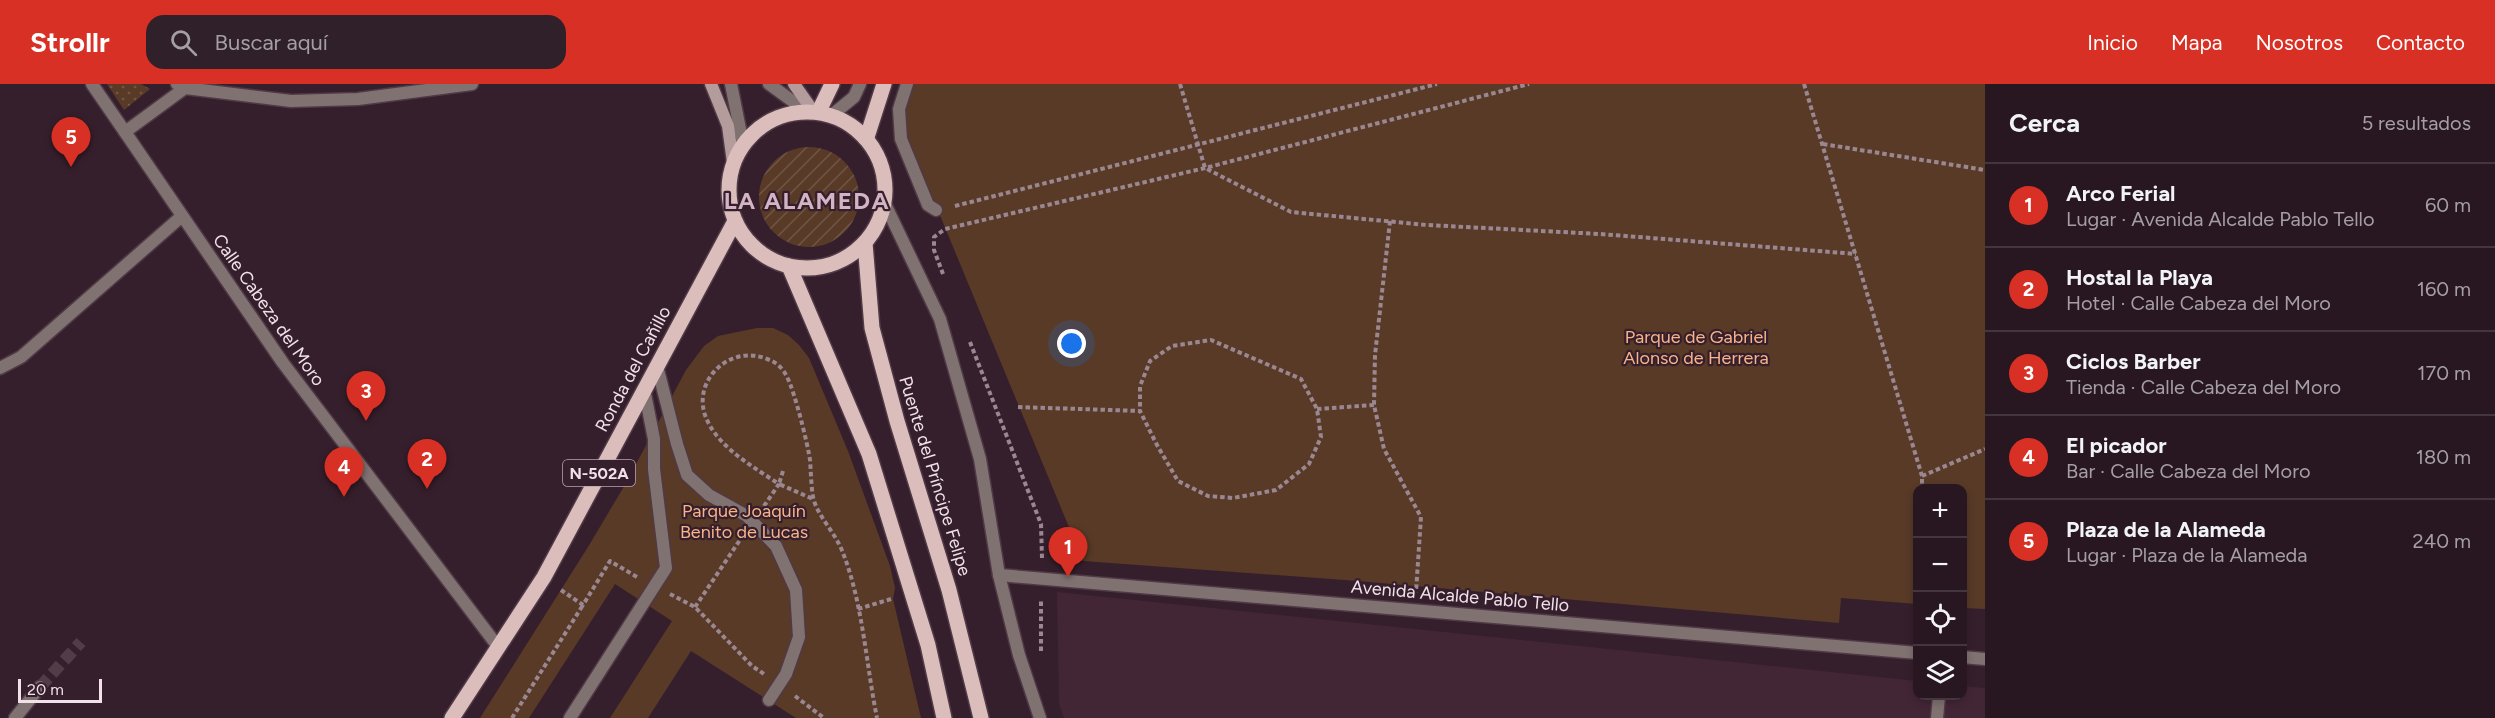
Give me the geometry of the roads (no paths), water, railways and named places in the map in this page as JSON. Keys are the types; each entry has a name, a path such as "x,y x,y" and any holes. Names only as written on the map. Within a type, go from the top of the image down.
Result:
{"main road":[{"path":"711,84 728,126 733,163 728,192 735,221 748,242 766,257 789,266 816,268 843,260 865,243 878,225 885,204 884,169 867,137 851,123 817,112 776,117 758,128 743,144 733,163"},
{"path":"794,84 817,112"},
{"path":"817,112 832,84"},
{"path":"867,137 885,84"},
{"name":"Ronda del Cañillo","path":"453,718 544,577 735,221"},
{"name":"Puente del Príncipe Felipe","path":"865,243 872,328 897,421 949,590 981,718"},
{"path":"789,266 869,454 928,645 944,718"}],"street":[{"name":"Calle Cabeza del Moro","path":"92,84 290,373 499,648"},
{"path":"125,132 181,86 291,101 358,99 472,84"},
{"path":"731,84 743,144"},
{"path":"769,84 817,112 854,97 860,84"},
{"path":"907,84 899,109 901,139 928,206 936,210"},
{"path":"885,204 940,319 980,459 999,575 1019,655 1040,718"},
{"path":"0,369 21,357 182,216"},
{"path":"657,366 687,475 709,495 747,516 776,546 796,590 799,637 786,674 768,700"},
{"path":"570,718 666,568 654,469 654,439 644,388"},
{"name":"Avenida Alcalde Pablo Tello","path":"999,575 1913,653"},
{"path":"1967,657 1985,659"},
{"path":"15,718 40,687"},
{"path":"1937,718 1939,700"}],"tunnel":[{"path":"40,687 81,642"}],"place":[{"name":"Plaza de la Alameda","path":"71,167"},
{"name":"Ciclos Barber","path":"366,421"},
{"name":"Hostal la Playa","path":"427,489"},
{"name":"El picador","path":"344,497"},
{"name":"Arco Ferial","path":"1068,577"}],"district":[{"name":"LA ALAMEDA","path":"807,200"}],"park label":[{"name":"Parque de Gabriel Alonso de Herrera","path":"1696,347"},
{"name":"Parque Joaquín Benito de Lucas","path":"744,521"}]}
